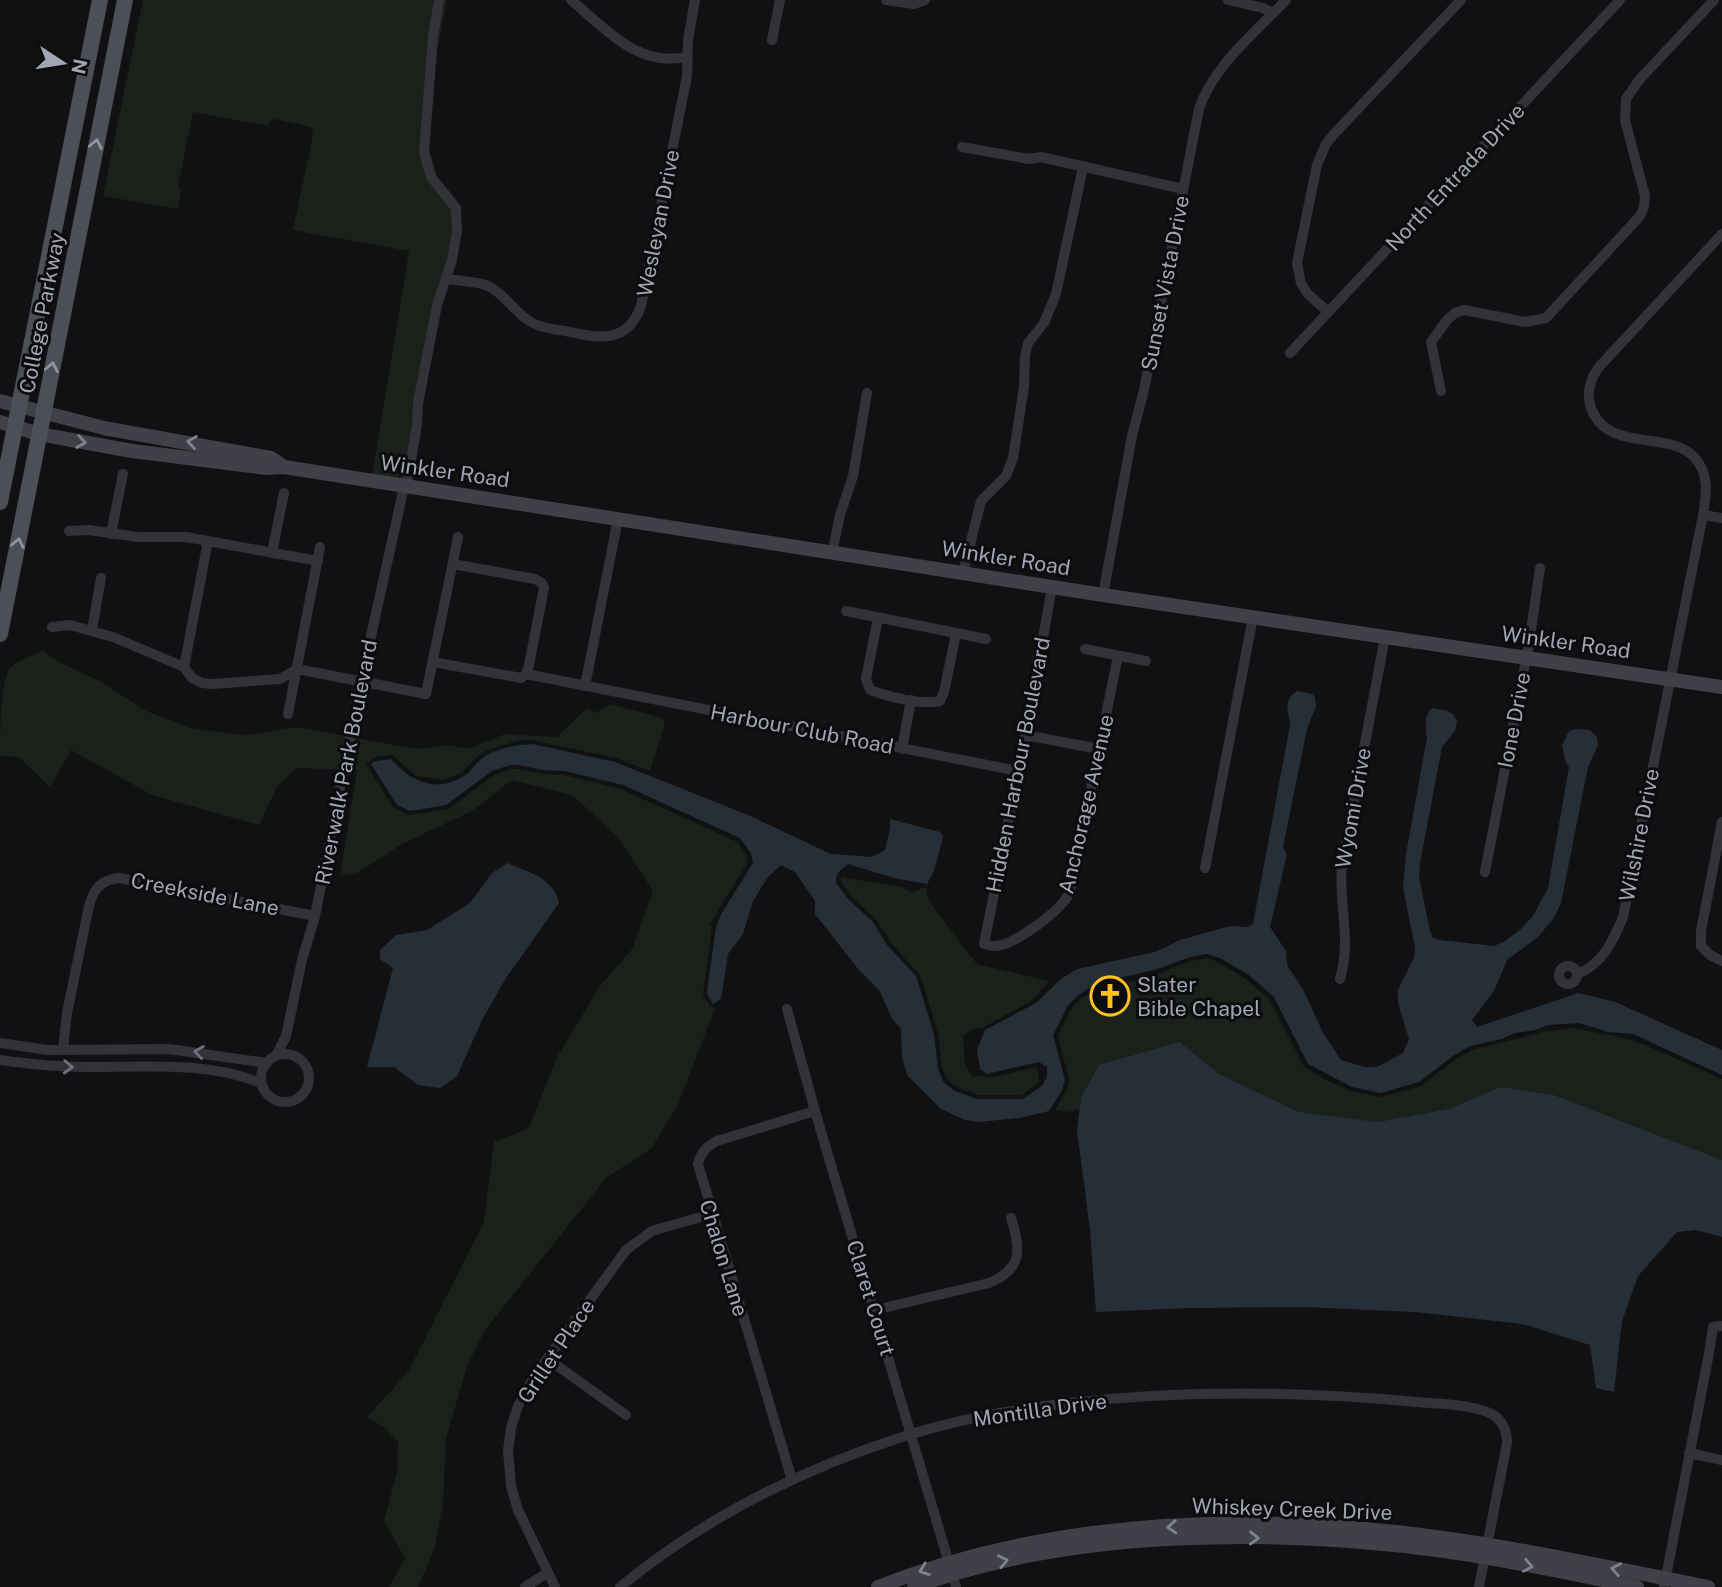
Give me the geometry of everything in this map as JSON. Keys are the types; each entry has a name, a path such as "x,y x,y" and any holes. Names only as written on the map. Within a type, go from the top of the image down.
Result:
{"main road":[{"name":"College Parkway","path":"0,502 7,424 19,405 100,0"},
{"name":"College Parkway","path":"0,634 125,0"},
{"path":"57,216 82,220"}],"street":[{"name":"Riverwalk Park Boulevard","path":"276,1056 286,1036 302,960 315,916 361,681 408,478 418,403 437,305 457,231 456,208 431,177 424,152 433,36 439,0"},
{"path":"571,0 624,45 653,58 672,60 686,57"},
{"name":"Wesleyan Drive","path":"446,279 487,286 538,326 599,338 628,328 642,306 687,76 686,57 695,0"},
{"path":"772,40 780,0"},
{"path":"886,0 914,4 925,0"},
{"path":"1228,0 1264,8 1273,13"},
{"name":"Sunset Vista Drive","path":"1103,594 1194,130 1207,89 1218,71 1286,0"},
{"path":"1328,312 1307,293 1297,274 1300,241 1321,155 1334,134 1461,0"},
{"name":"North Entrada Drive","path":"1290,353 1620,0"},
{"path":"1441,391 1431,342 1455,313 1464,310 1525,322 1546,318 1640,216 1645,196 1625,120 1626,99 1639,80 1714,0"},
{"path":"962,147 1029,159 1041,157 1183,188"},
{"path":"963,573 981,501 1006,477 1013,458 1028,343 1044,323 1056,294 1083,167"},
{"name":"Wilshire Drive","path":"1577,974 1588,970 1604,953 1623,917 1707,484 1705,474 1693,456 1675,446 1630,438 1610,431 1595,416 1590,406 1590,385 1599,367 1722,234"},
{"path":"832,552 840,515 853,476 867,393"},
{"name":"Winkler Road","path":"0,401 104,428 271,458 284,467"},
{"name":"Winkler Road","path":"7,424 39,434 190,459 267,468 284,467 1052,587 1722,687"},
{"path":"111,534 123,474"},
{"path":"272,554 284,493"},
{"path":"1703,515 1722,518"},
{"path":"585,686 618,519"},
{"path":"69,531 79,529 138,537 175,536 318,561"},
{"path":"52,627 70,625 92,630 184,667 192,678 213,684 280,679 297,669 426,694 458,537"},
{"path":"184,667 208,541"},
{"path":"288,714 320,547"},
{"path":"453,564 535,579 542,583 544,588 526,674"},
{"name":"Ione Drive","path":"1485,872 1540,568"},
{"path":"92,630 101,578"},
{"name":"Hidden Harbour Boulevard","path":"984,944 1026,735 1052,587"},
{"path":"846,611 986,639"},
{"path":"1205,868 1253,617"},
{"path":"878,618 866,679 870,690 911,700 930,703 940,701 956,634"},
{"name":"Wyomi Drive","path":"1340,979 1346,944 1340,888 1342,865 1385,637"},
{"path":"1084,649 1146,661"},
{"name":"Anchorage Avenue","path":"984,944 995,946 1012,940 1066,902 1073,883 1118,656"},
{"name":"Harbour Club Road","path":"433,662 521,678 526,674 1018,771"},
{"path":"902,748 911,700"},
{"path":"1026,735 1099,749"},
{"path":"1722,822 1701,931 1701,946 1722,961"},
{"name":"Creekside Lane","path":"63,1049 67,1013 92,894 99,884 108,879 119,878 315,916"},
{"name":"Claret Court","path":"787,1009 952,1574"},
{"name":"Riverwalk Park Boulevard","path":"286,1036 292,1055"},
{"path":"0,1043 37,1049 169,1049 267,1063"},
{"path":"292,1055 302,1060 309,1073 309,1084 301,1096 287,1102 276,1100 270,1097 261,1077 267,1063 276,1056 292,1055"},
{"path":"0,1060 50,1066 184,1068 251,1079 262,1084"},
{"name":"Chalon Lane","path":"792,1480 698,1164 707,1146 717,1141 815,1111"},
{"name":"Grillet Place","path":"555,1587 514,1499 508,1462 509,1440 518,1406 528,1387 619,1259 635,1242 652,1231 711,1214"},
{"path":"875,1310 989,1283 1003,1276 1013,1266 1018,1251 1011,1218"},
{"path":"1665,1583 1689,1453 1717,1327"},
{"path":"548,1359 626,1415"},
{"name":"Montilla Drive","path":"620,1587 687,1538 792,1480 911,1434 989,1415 1034,1408 1134,1397 1210,1393 1315,1394 1483,1410 1498,1419 1507,1432 1486,1551"},
{"path":"1689,1453 1722,1460"},
{"name":"Whiskey Creek Drive","path":"914,1587 990,1564 1072,1549 1225,1538 1336,1541 1486,1551 1665,1583 1707,1587"},
{"path":"1479,1587 1486,1551"},
{"name":"Whiskey Creek Drive","path":"1486,1551 1637,1587"},
{"path":"525,1587 547,1573"},
{"name":"Whiskey Creek Drive","path":"878,1587 952,1574"}],"shaded area":[{"path":"143,0 447,0 431,81 428,147 439,180 458,213 437,310 412,483 372,477 409,251 293,230 313,135 311,127 275,119 270,121 268,126 193,112 178,186 181,190 178,209 103,196"},
{"path":"43,651 60,663 100,681 146,711 194,729 246,735 297,727 416,749 449,745 468,749 505,734 557,737 587,708 595,713 610,704 662,718 665,724 650,770 653,772 616,758 531,740 517,741 488,750 461,773 443,780 416,776 392,755 375,757 366,764 393,807 409,815 449,809 494,775 518,769 565,775 621,789 737,842 746,854 748,862 709,926 712,927 703,994 710,1007 715,1008 678,1105 651,1149 607,1177 485,1330 467,1366 446,1439 443,1503 435,1547 418,1587 389,1587 405,1558 384,1521 397,1472 398,1441 385,1428 367,1417 408,1372 484,1222 494,1142 529,1128 557,1057 600,986 632,949 653,891 617,836 572,795 512,780 472,811 402,844 359,872 340,876 357,770 296,768 277,787 259,825 152,795 71,750 50,787 20,758 0,755 0,724 6,677 9,670 20,661"},
{"path":"1297,691 1312,694 1316,706 1307,729 1283,847 1287,854 1270,927 1286,951 1287,965 1304,991 1323,1033 1341,1060 1365,1067 1377,1067 1403,1053 1409,1039 1398,1003 1398,990 1414,958 1415,947 1403,888 1406,854 1427,738 1426,719 1432,708 1448,711 1457,721 1455,731 1442,747 1420,863 1419,877 1430,931 1433,938 1440,940 1494,946 1521,929 1533,916 1548,888 1569,767 1562,745 1569,731 1576,729 1590,730 1597,737 1598,745 1588,767 1561,903 1553,919 1538,937 1507,960 1494,991 1472,1020 1477,1027 1578,993 1615,1002 1722,1050 1722,1075 1633,1034 1608,1032 1579,1023 1548,1025 1470,1046 1419,1082 1381,1093 1352,1087 1308,1064 1274,997 1249,975 1220,958 1207,954 1111,980 1098,987 1089,988 1077,996 1067,1007 1053,1035 1065,1080 1049,1111 1019,1118 979,1122 965,1120 941,1109 907,1075 902,1057 901,1029 892,1018 879,990 859,970 815,914 815,901 795,872 781,865 768,877 753,901 743,934 728,954 721,999 713,1004 707,994 716,928 721,914 753,863 751,853 740,838 623,785 565,771 518,765 492,771 446,805 410,811 397,805 371,764 391,759 415,779 443,784 464,776 481,759 495,751 532,744 615,762 748,815 831,854 872,857 885,850 890,819 940,832 943,837 934,871 927,884 894,878 848,864 837,874 836,883 849,900 873,922 887,945 916,976 934,1034 938,1069 944,1083 955,1091 977,1099 1023,1099 1043,1085 1047,1067 1039,1062 987,1074 980,1069 977,1050 985,1030 1036,1003 1061,979 1077,969 1155,952 1180,940 1230,926 1248,927 1253,924 1290,725 1288,702"},
{"path":"507,863 546,882 552,887 559,903 506,978 482,1020 457,1076 440,1088 418,1085 394,1067 367,1067 393,968 380,959 380,950 396,935 427,930 470,903 492,873"},
{"path":"841,877 902,887 912,893 926,888 928,900 977,964 1049,981 1033,1000 982,1028 972,1029 963,1036 965,1064 973,1077 989,1078 1037,1067 1039,1082 1022,1095 978,1095 957,1087 948,1080 942,1068 938,1033 920,975 891,943 876,920 852,897 841,882"},
{"path":"1208,958 1246,979 1270,1000 1304,1067 1351,1091 1381,1097 1421,1086 1472,1050 1546,1031 1574,1028 1645,1045 1722,1079 1722,1160 1554,1095 1501,1087 1448,1109 1378,1122 1299,1112 1219,1074 1180,1042 1081,1098 1080,1109 1067,1112 1055,1110 1066,1092 1069,1080 1058,1036 1071,1009 1080,999 1091,992"},
{"path":"1180,1042 1219,1074 1299,1112 1378,1122 1448,1109 1501,1087 1554,1095 1722,1160 1722,1237 1696,1230 1677,1232 1638,1276 1622,1321 1614,1392 1596,1388 1590,1345 1522,1324 1415,1312 1304,1307 1096,1312 1090,1230 1077,1130 1081,1098 1099,1065"}],"place":[{"name":"Slater Bible Chapel","path":"1110,996"}]}
